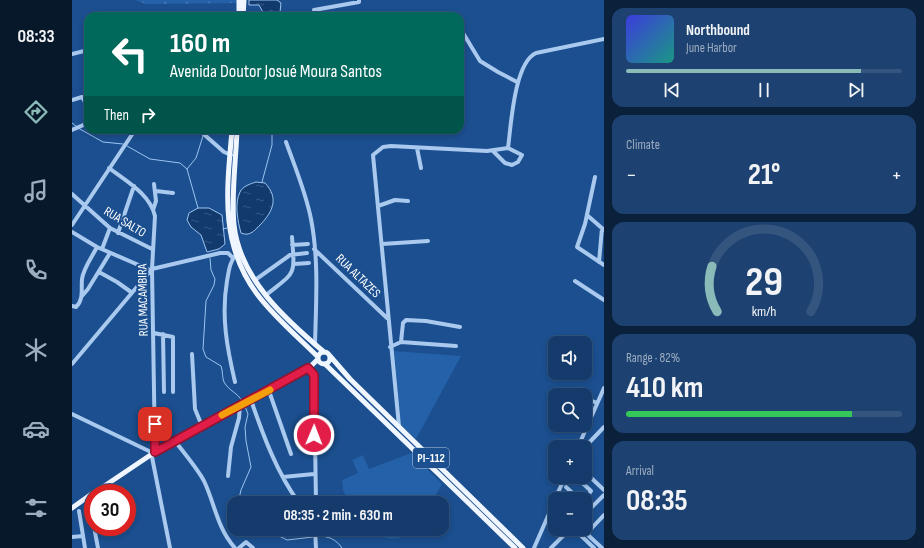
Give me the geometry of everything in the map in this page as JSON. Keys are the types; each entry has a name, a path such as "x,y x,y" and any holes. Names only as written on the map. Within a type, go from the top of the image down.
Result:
{"main road":[{"path":"239,0 239,12"},
{"path":"243,12 244,0"},
{"name":"PI-112","path":"232,134 227,214 232,244 235,257 260,298 324,364 384,416 399,427 496,526 515,548"},
{"name":"PI-112","path":"237,134 233,200 234,225 240,251 255,280 266,295 315,345 330,356 340,369 384,416 496,526 523,548"},
{"path":"309,368 320,354 324,352"},
{"path":"107,484 154,453 202,426 309,368 329,362 330,356"},
{"path":"72,508 84,500"}],"street":[{"path":"314,10 359,2 359,0"},
{"path":"464,35 480,61 517,82"},
{"path":"508,148 517,82 534,55 604,39"},
{"path":"72,54 84,51"},
{"path":"72,100 82,97 84,100"},
{"path":"72,130 84,125"},
{"path":"72,225 132,134"},
{"path":"203,134 217,147 230,155 236,156"},
{"path":"286,142 309,210 314,248 316,294 315,345"},
{"path":"399,427 387,318 382,244 373,156 386,146 493,151 508,148 519,152 522,156 518,162 510,166 493,151"},
{"path":"417,148 421,168"},
{"path":"109,168 134,186 153,210"},
{"path":"595,177 577,247 604,266"},
{"path":"154,184 156,191 172,193"},
{"path":"118,233 134,186"},
{"name":"RUA MACAMBIRA","path":"156,191 156,201 153,210 155,220 151,270 154,333 154,453 170,548"},
{"name":"RUA SALTO","path":"72,194 110,228 152,249"},
{"path":"378,206 400,199 408,201"},
{"path":"586,215 603,229 599,262"},
{"path":"102,249 110,228"},
{"path":"72,232 97,247 151,270"},
{"path":"266,295 286,281 293,270 294,254 292,237"},
{"path":"382,244 428,241"},
{"path":"292,245 308,244"},
{"path":"82,296 82,277 97,247"},
{"name":"RUA ALTAZES","path":"314,248 387,318"},
{"path":"72,306 78,306 82,296 99,272 110,252"},
{"path":"255,280 288,256 308,252"},
{"path":"72,364 151,270 220,253 235,257 230,265 224,310 228,352 235,382"},
{"path":"294,264 309,263"},
{"path":"99,272 131,292"},
{"path":"575,281 604,300"},
{"path":"401,342 403,323 406,320 426,321 460,327"},
{"path":"154,333 163,334 173,338 173,392"},
{"path":"163,334 164,392"},
{"path":"390,347 401,342 456,346"},
{"path":"192,354 195,409 202,426"},
{"path":"309,368 314,375 314,474 316,496"},
{"path":"592,414 604,388"},
{"path":"268,390 291,454"},
{"path":"251,400 262,430 283,477 295,496"},
{"path":"592,400 604,403"},
{"path":"228,476 231,447 239,418 240,406"},
{"path":"72,414 145,447 154,453"},
{"path":"591,440 604,427"},
{"path":"175,441 201,476 220,525 235,548"},
{"path":"283,477 314,474"},
{"path":"592,479 604,490"},
{"path":"584,484 590,492"},
{"path":"566,487 571,492"},
{"path":"592,507 604,495"},
{"path":"79,511 85,548"},
{"path":"603,548 589,536 588,532 604,515"},
{"path":"534,548 548,519"},
{"path":"72,537 83,536"},
{"path":"96,536 98,548"},
{"path":"315,536 316,548"},
{"path":"551,548 563,536"},
{"path":"581,536 594,548"},
{"path":"239,548 246,542 253,548"}],"green space":[{"path":"135,0 237,0 237,3 146,4"},
{"path":"394,351 461,356 416,439 401,426"},
{"path":"411,453 442,484 435,496 346,496 343,490 342,480 358,473 352,460 363,455 369,469"},
{"path":"381,536 405,536 392,539"}],"water":[{"path":"249,0 277,0 281,3 280,12 263,12 259,5 249,5"},
{"path":"256,182 265,183 272,194 273,204 269,214 261,224 252,232 244,234 241,233 238,218 238,197 243,188"},
{"path":"198,208 209,208 222,215 225,244 219,249 207,252 201,235 191,227 187,220 189,213"}],"waterway":[{"path":"72,123 76,126"},
{"path":"78,128 84,131"},
{"path":"89,134 103,142 123,144"},
{"path":"262,182 272,145 272,134"},
{"path":"187,169 196,158 203,136"},
{"path":"127,146 150,159 180,163 187,169 198,208"},
{"path":"223,229 227,228"},
{"path":"210,258 211,270 215,279 214,285 206,301 203,349 206,357 221,366 224,382 228,388 242,401"},
{"path":"240,496 251,467 246,441 245,427 248,414 245,406"},
{"path":"279,536 287,540 313,537"},
{"path":"318,536 332,539 342,548"}],"slow traffic":[{"path":"222,415 270,390"}],"route":[{"path":"155,424 155,452 308,368 314,375 314,435"}]}
